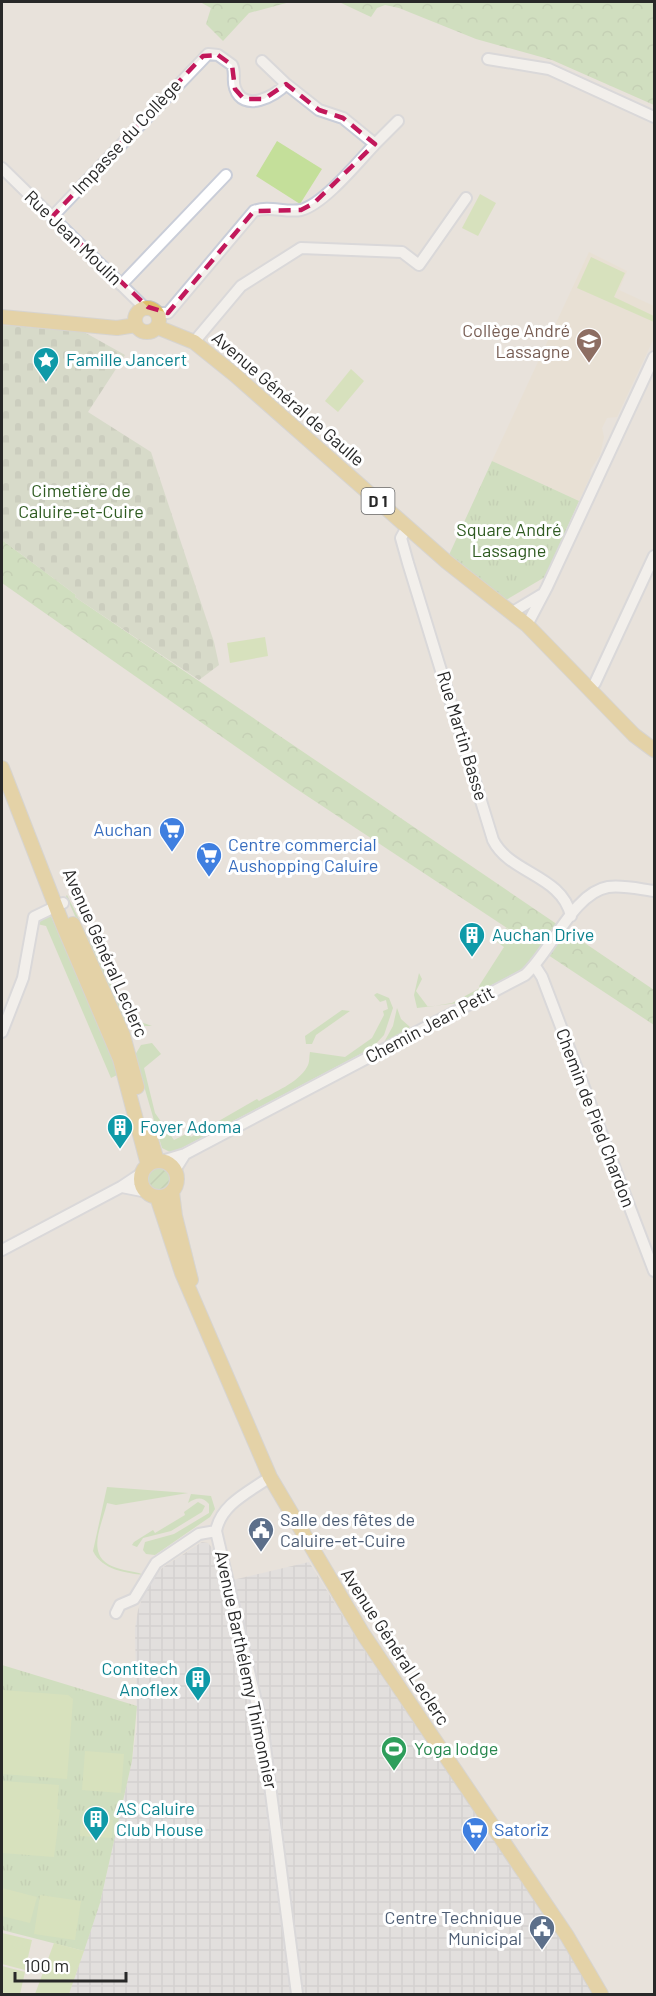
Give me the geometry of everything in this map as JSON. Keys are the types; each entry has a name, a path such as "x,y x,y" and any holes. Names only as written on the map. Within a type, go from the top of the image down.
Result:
{"main road":[{"path":"2,317 118,328 136,325 146,332 158,320 152,308 144,308 136,315 136,325"},
{"name":"Avenue Général de Gaulle","path":"158,320 194,342 407,527 527,625 634,735 654,750"},
{"name":"Avenue Général Leclerc","path":"2,768 60,904 120,1059 152,1165"},
{"path":"152,1165 175,1170 178,1180 172,1192 152,1195 141,1182 152,1165"},
{"name":"Avenue Général Leclerc","path":"172,1192 175,1216 188,1261 194,1300"},
{"name":"Avenue Général Leclerc","path":"152,1195 179,1265 270,1478 363,1634 567,1936 601,1995"}],"street":[{"name":"Impasse du Collège","path":"52,217 202,56 212,53 232,65 235,88 248,101 270,97 286,84"},
{"path":"488,59 549,69 654,117"},
{"path":"262,61 319,110 343,117 375,144"},
{"path":"158,320 168,313 249,215 260,208 301,210 314,203 398,121"},
{"name":"Rue Jean Moulin","path":"2,168 144,308"},
{"path":"121,285 226,175"},
{"path":"194,342 241,286 301,248 402,252 419,265 466,198"},
{"path":"527,625 547,587 654,357"},
{"name":"Rue Martin Basse","path":"407,527 401,538 493,840 502,852 563,896 570,916"},
{"path":"590,688 595,683 654,556"},
{"path":"511,612 541,595"},
{"name":"Chemin Jean Petit","path":"2,1250 121,1187 152,1165 185,1154 525,975 544,955 570,916 585,899 602,888 617,886 654,891"},
{"path":"2,1032 23,978 34,917 60,904"},
{"name":"Chemin de Pied Chardon","path":"535,966 542,977 654,1271"},
{"path":"175,1170 185,1154"},
{"path":"121,1187 152,1195"},
{"name":"Avenue Barthélemy Thimonnier","path":"270,1478 228,1506 218,1521 216,1531 262,1731 297,1995"},
{"path":"116,1613 120,1605 134,1599 156,1563 199,1534 216,1531"}],"highlighted area":[{"path":"218,55 232,65 235,89 244,99 264,99 286,84 319,110 343,118 375,144 314,203 301,210 254,211 168,313 148,307 52,217 203,56"}],"shaded area":[{"name":"Collège André Lassagne","path":"589,252 627,271 619,290 654,306 654,338 617,417 607,418 602,428 604,437 600,455 590,470 591,475 579,501 492,461"},
{"path":"202,1542 208,1543 213,1549 220,1583 309,1562 362,1647 572,1956 594,1994 69,1994 100,1903 132,1761 137,1726 135,1629 138,1610 145,1591 162,1568"}],"green space":[{"path":"200,2 290,2 249,13 223,41 206,24 211,8"},
{"path":"339,2 654,2 654,105 552,60 476,39 399,8 385,5 377,8 371,17"},
{"path":"277,141 322,169 300,204 256,176"},
{"path":"480,194 496,203 478,236 462,228"},
{"path":"591,257 625,273 614,297 654,316 654,322 577,288"},
{"name":"Cimetière de Caluire-et-Cuire","path":"2,325 84,332 125,355 88,412 151,452 214,642 219,665 199,680 75,597 76,595 2,540"},
{"path":"351,369 364,381 338,412 325,401"},
{"name":"Square André Lassagne","path":"492,461 579,501 545,577 506,600 449,555"},
{"path":"2,540 76,595 75,597 654,990 654,1025 292,786 2,583"},
{"path":"265,637 268,656 230,663 227,643"},
{"path":"67,895 123,1008 135,1020 152,1026 134,1026 123,1022"},
{"path":"50,914 113,1060 117,1075 111,1078 46,926 37,924"},
{"path":"506,928 542,949 524,968 458,1003 436,1006 452,1003 480,988 479,986 504,947 497,942"},
{"path":"419,973 422,979 416,991 428,1007 417,1008 414,995"},
{"path":"377,993 389,998 393,1008 384,1035 372,1048 172,1153 162,1148 135,1055 141,1045 152,1043 161,1054 144,1068 155,1113 174,1140 188,1133 191,1137 298,1078 307,1067 310,1052 345,1057 372,1038 384,1015 383,1011 388,1009 386,1000 380,1002 374,995"},
{"path":"397,1008 401,1019 410,1027 383,1044 393,1026"},
{"path":"342,1010 350,1011 316,1035 312,1044 306,1044 305,1036"},
{"path":"159,1167 167,1171 171,1179 167,1187 159,1191 151,1187 147,1179 151,1171"},
{"path":"107,1487 188,1493 116,1505 107,1503 97,1541 101,1557 117,1568 144,1575 122,1572 108,1566 93,1551"},
{"path":"191,1494 211,1496 215,1509 210,1517 155,1555 146,1554 143,1550 145,1542 174,1534 209,1513 209,1504 204,1500 196,1499 188,1503"},
{"path":"198,1502 205,1506 202,1512 171,1531 143,1538 137,1547 132,1545 153,1530 155,1533 185,1515 184,1512"},
{"path":"2,1665 137,1706 132,1761 100,1903 84,1951 2,1930"},
{"path":"2,1690 68,1695 73,1699 67,1779 2,1774"},
{"path":"85,1751 124,1754 121,1793 82,1790"},
{"path":"2,1781 59,1785 57,1809 60,1810 54,1857 2,1853"},
{"path":"81,1818 113,1820 112,1838 80,1836"},
{"path":"2,1888 37,1897 30,1923 2,1916"},
{"path":"40,1895 81,1901 75,1940 34,1934"},
{"path":"2,1933 32,1940 25,1970 2,1964"},
{"path":"54,1943 84,1951 69,1994 35,1994"},
{"path":"2,1966 25,1972 20,1994 2,1994"}],"place":[{"name":"Collège André Lassagne","path":"589,364"},
{"name":"Famille Jancert","path":"46,383"},
{"name":"Auchan","path":"172,853"},
{"name":"Centre commercial Aushopping Caluire","path":"209,878"},
{"name":"Auchan Drive","path":"472,958"},
{"name":"Foyer Adoma","path":"120,1150"},
{"name":"Salle des fêtes de Caluire-et-Cuire","path":"261,1553"},
{"name":"Contitech Anoflex","path":"198,1702"},
{"name":"Yoga lodge","path":"394,1772"},
{"name":"AS Caluire Club House","path":"96,1842"},
{"name":"Satoriz","path":"475,1853"},
{"name":"Centre Technique Municipal","path":"542,1951"}]}
